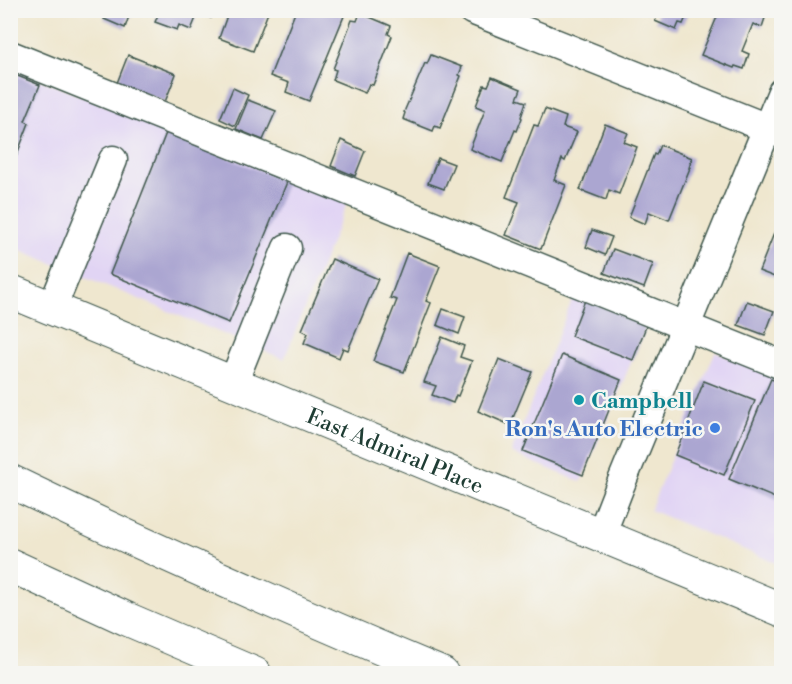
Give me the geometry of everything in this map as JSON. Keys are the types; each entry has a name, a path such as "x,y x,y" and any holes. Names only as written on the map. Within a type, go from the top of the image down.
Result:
{"main road":[{"name":"East Admiral Place","path":"10,291 782,610"},
{"path":"10,481 243,589 442,674"},
{"path":"10,564 127,619 255,674"}],"street":[{"path":"472,10 774,131"},
{"path":"10,55 782,365"},
{"path":"601,536 685,326 774,131 782,92"},
{"path":"52,308 112,160"},
{"path":"233,383 287,248"}],"shaded area":[{"path":"10,68 348,201 284,359 11,246"},
{"path":"575,293 648,322 581,482 511,453"},
{"path":"715,352 781,378 781,565 650,510"}],"building":[{"path":"108,10 134,10 125,28 104,19"},
{"path":"160,10 214,10 211,18 198,13 191,30 179,25 177,30 155,22"},
{"path":"229,10 269,10 253,51 219,38"},
{"path":"296,10 332,10 344,16 309,101 286,92 289,83 270,76"},
{"path":"656,10 689,10 683,24 679,23 676,30 655,21 658,14 655,14"},
{"path":"720,10 765,10 767,12 762,27 753,24 742,51 749,54 744,69 735,66 734,68 701,55"},
{"path":"360,13 391,26 388,34 392,36 373,85 369,84 365,93 333,80 336,70 333,69 352,20 357,21"},
{"path":"128,55 176,74 165,102 117,83"},
{"path":"431,55 462,67 459,75 461,76 440,128 435,126 433,131 403,119 425,63 427,64"},
{"path":"10,73 40,85 25,121 29,123 11,170"},
{"path":"492,77 521,89 517,99 526,102 517,131 515,130 502,162 470,149 485,110 476,106 484,85 488,86"},
{"path":"233,88 248,95 235,126 220,119"},
{"path":"248,100 276,111 263,140 236,129"},
{"path":"545,109 566,117 563,127 577,132 565,161 562,159 554,180 566,185 541,249 506,235 519,202 506,197 534,125 538,126"},
{"path":"605,124 628,133 624,142 637,147 619,194 609,190 606,200 580,190"},
{"path":"166,133 287,182 229,323 110,274"},
{"path":"341,140 365,151 355,176 331,166"},
{"path":"660,145 692,158 669,220 649,212 645,224 629,217 654,154 656,155"},
{"path":"438,158 454,164 444,189 428,183"},
{"path":"782,216 782,280 759,271"},
{"path":"592,230 612,237 605,255 586,247"},
{"path":"613,249 653,264 644,288 604,273"},
{"path":"407,253 440,266 426,301 431,303 404,372 373,361 397,300 390,298"},
{"path":"332,259 378,279 348,350 343,348 339,358 304,343 308,333 302,330"},
{"path":"585,300 647,324 633,360 571,336"},
{"path":"747,301 774,311 765,335 738,325"},
{"path":"443,309 465,317 459,334 437,325"},
{"path":"442,337 464,346 460,357 472,361 453,403 432,395 436,386 424,382"},
{"name":"Campbell","path":"562,355 621,380 583,475 523,451"},
{"path":"499,359 532,372 510,425 478,411"},
{"path":"771,379 782,383 782,501 729,479"},
{"name":"Ron's Auto Electric","path":"704,381 755,401 724,475 675,455"}],"place":[{"name":"Campbell","path":"579,400"},
{"name":"Ron's Auto Electric","path":"715,428"}]}
